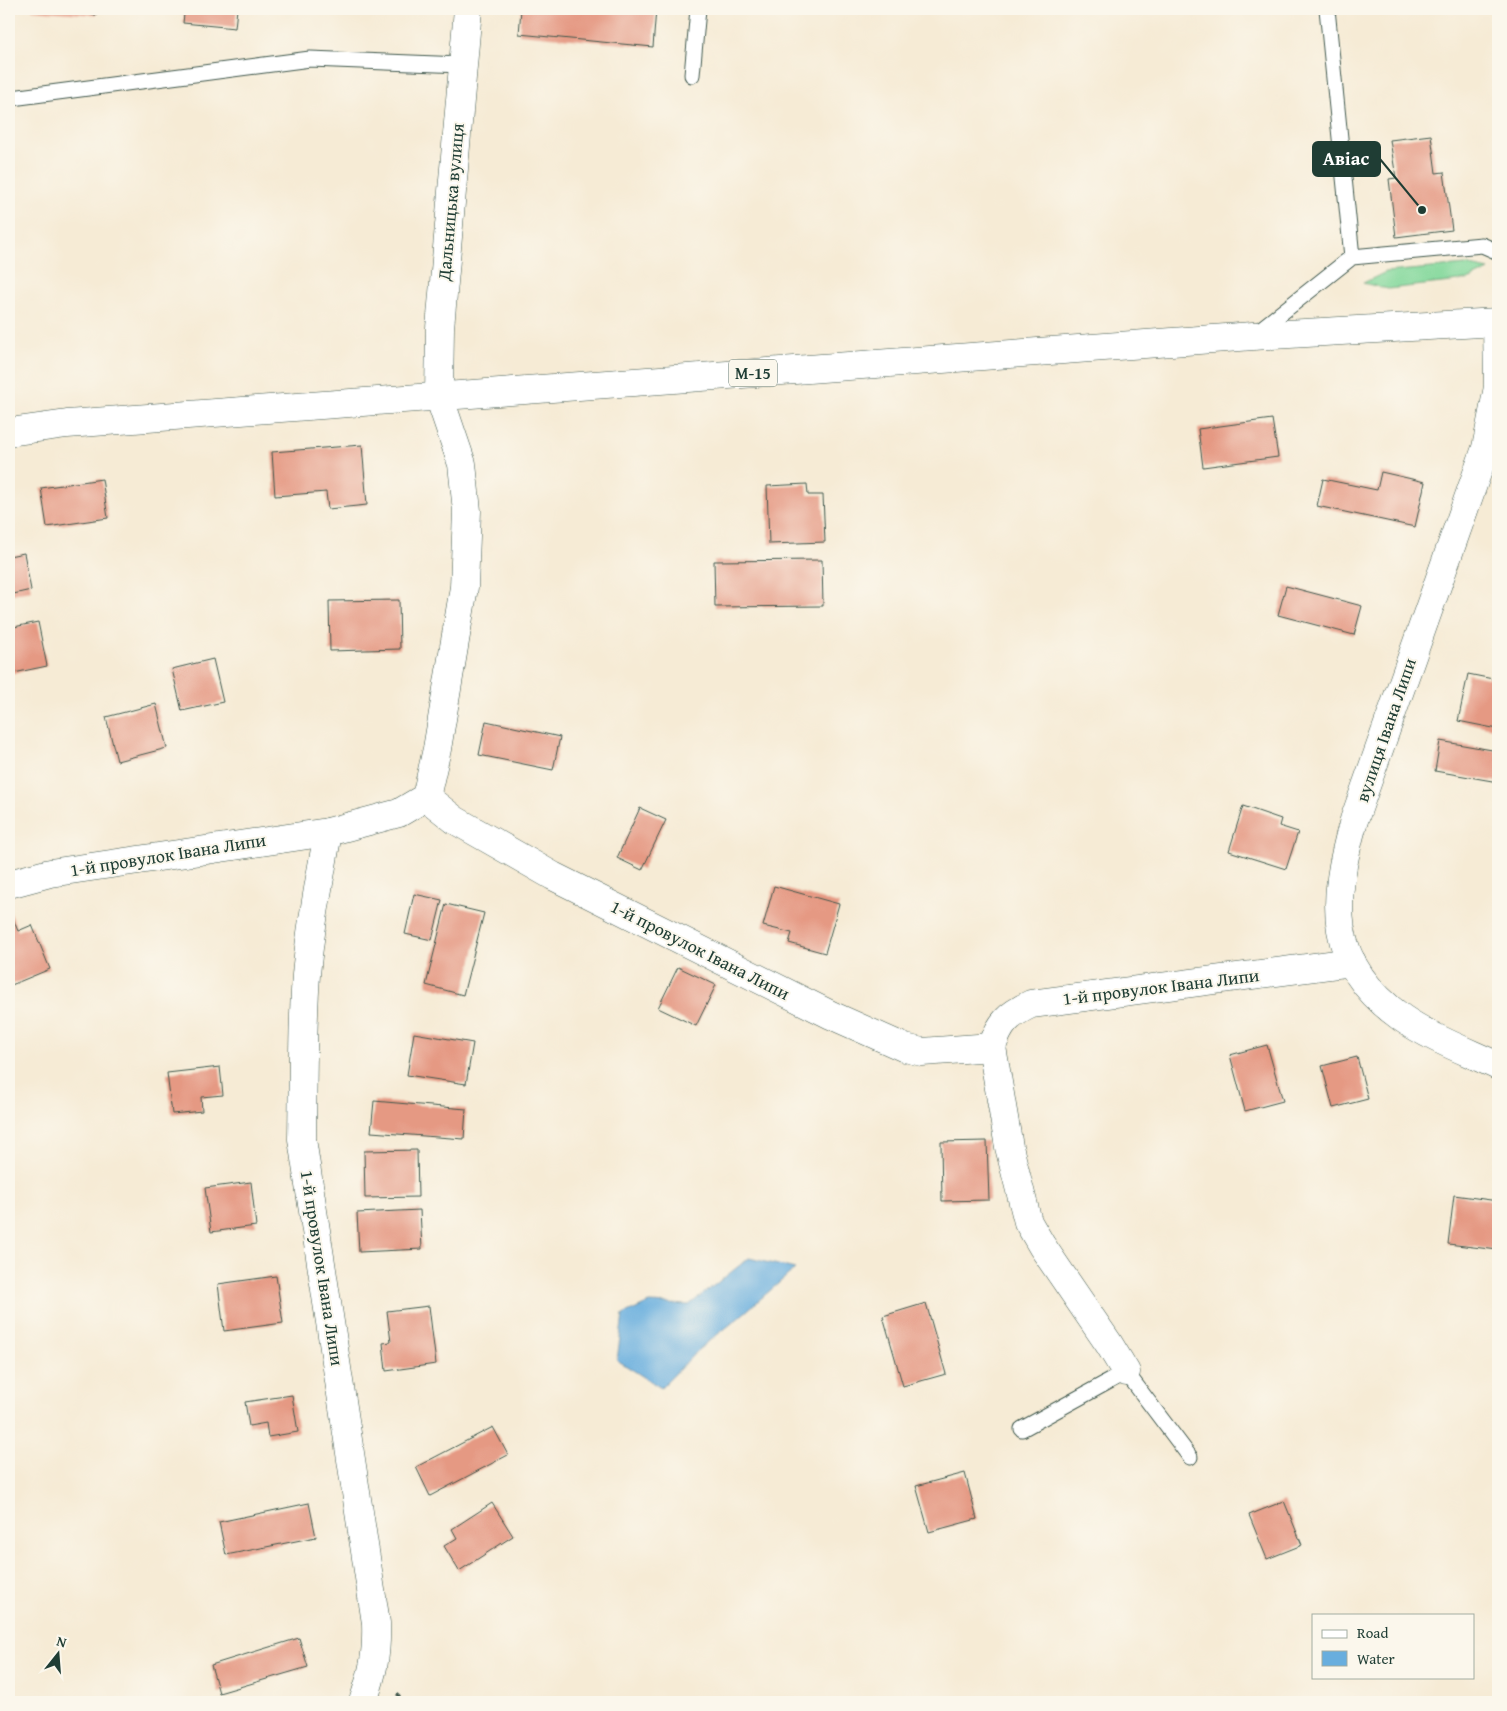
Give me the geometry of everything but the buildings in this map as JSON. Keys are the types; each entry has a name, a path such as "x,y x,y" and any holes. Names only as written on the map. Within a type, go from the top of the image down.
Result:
{"main road":[{"name":"Дальницька вулиця","path":"439,396 440,328 468,9"},
{"name":"М-15","path":"9,432 67,424 439,396 1253,336 1498,322"},
{"name":"вулиця Івана Липи","path":"1498,322 1498,387 1486,448 1354,820 1344,855 1339,885 1338,913 1342,939 1352,962 1366,985 1383,1002 1403,1018 1434,1036 1498,1066"},
{"path":"426,797 437,749 464,586 467,511 462,464 439,396"},
{"name":"1-й провулок Івана Липи","path":"9,884 50,873 328,832 399,813 426,797 456,820 553,876 831,1015 905,1048 922,1052 992,1047 1001,1026 1008,1017 1017,1010 1031,1004 1352,962"},
{"name":"1-й провулок Івана Липи","path":"328,832 306,975 302,1139 376,1624 376,1648 373,1670 363,1702"},
{"path":"992,1047 1010,1146 1028,1222 1126,1372"}],"lane":[{"path":"692,75 698,9"},
{"path":"1328,9 1352,256"},
{"path":"12,98 310,59 462,65"},
{"path":"1253,336 1352,256 1482,245 1498,252"},
{"path":"1022,1429 1126,1372 1190,1457"}],"green space":[{"path":"1466,265 1489,270 1468,280 1388,289 1363,283 1386,272"}],"water":[{"path":"749,1258 795,1269 699,1349 661,1388 617,1360 623,1315 649,1303 689,1305"}],"place":[{"name":"Авіас","path":"1422,210"}]}
